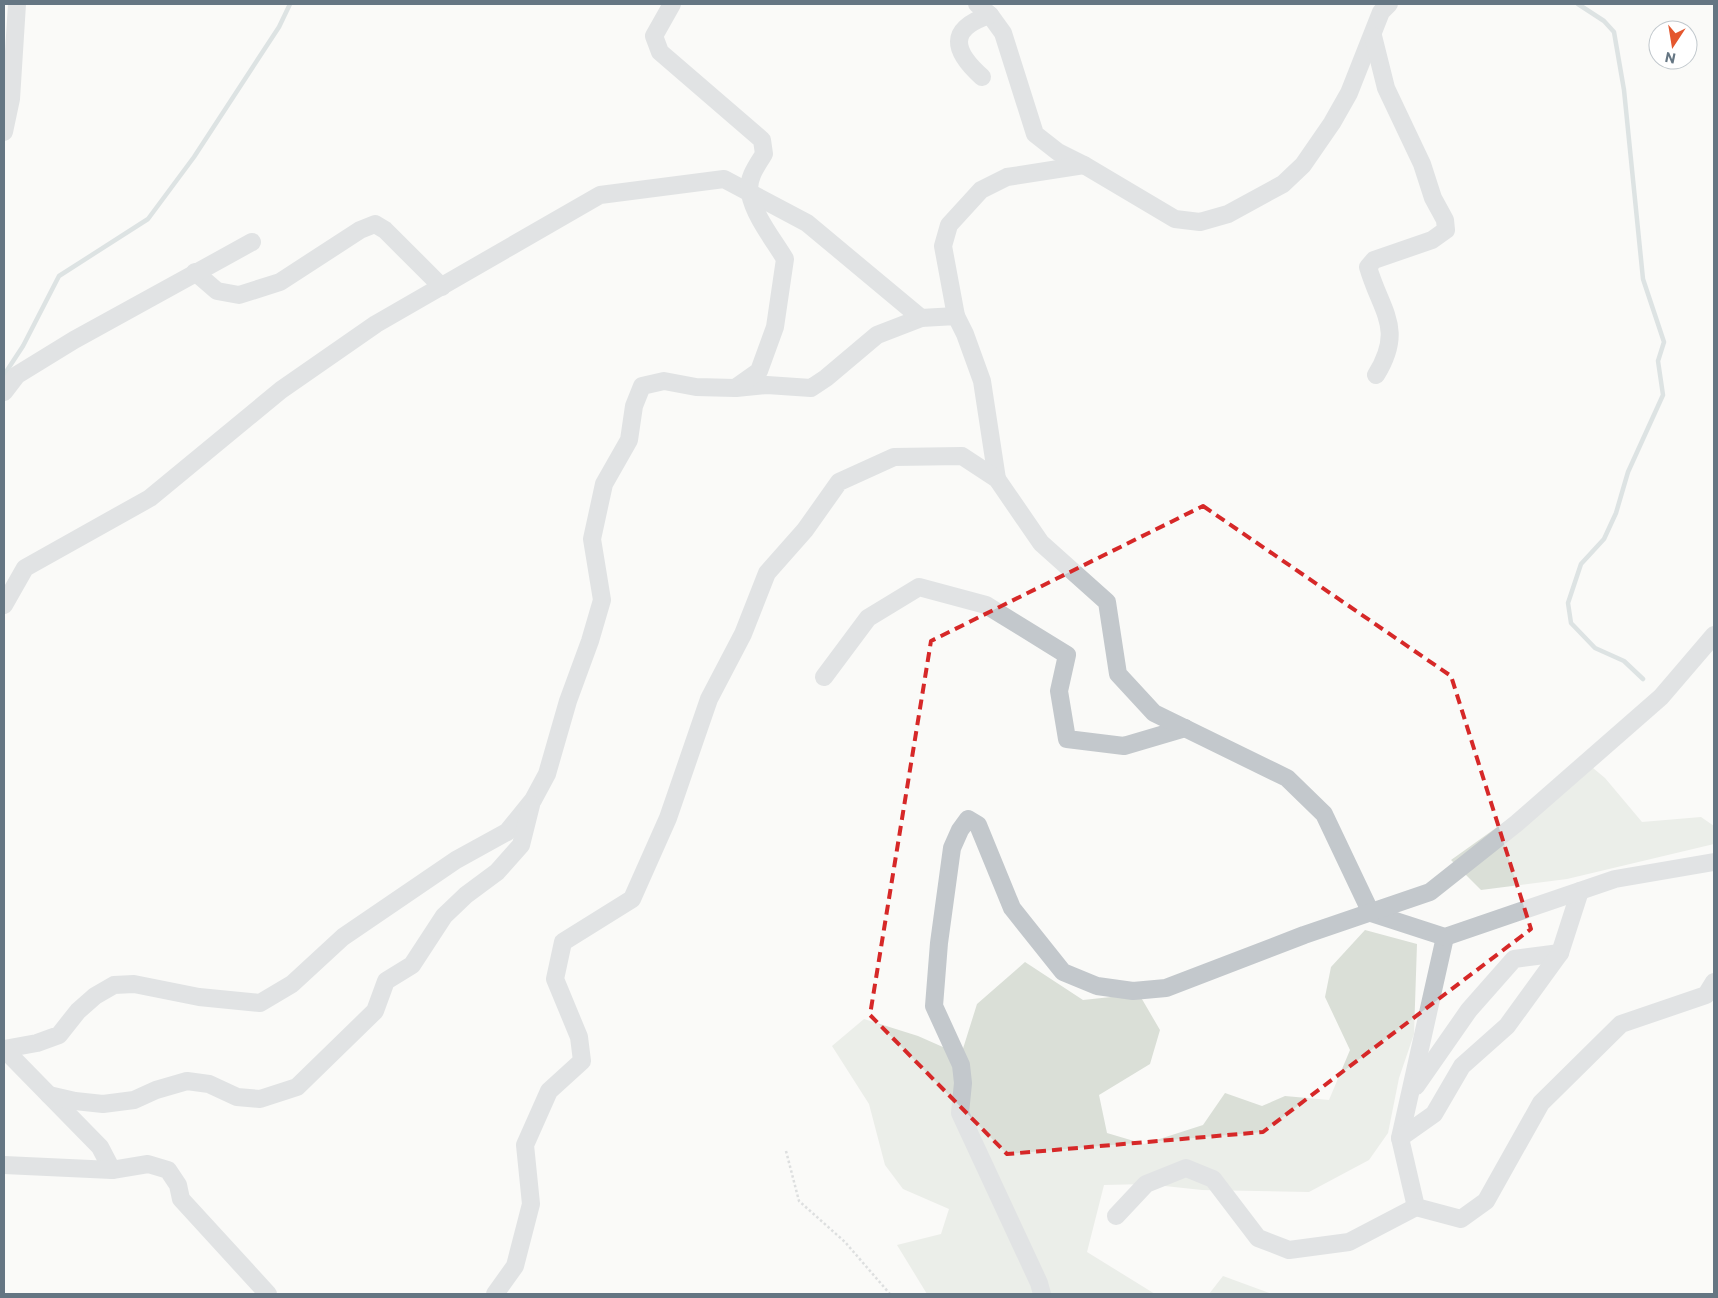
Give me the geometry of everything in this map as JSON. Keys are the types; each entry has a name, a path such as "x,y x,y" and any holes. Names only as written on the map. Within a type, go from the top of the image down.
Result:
{"street":[{"path":"4,132 11,99 17,4"},
{"path":"672,4 654,36 660,52 762,140 764,154 754,169 749,192 764,225 785,259 775,327 759,370 735,388"},
{"path":"982,77 965,62 958,47 963,30 983,9 1003,33 1035,134 1058,152 1084,165 1176,219 1200,222 1228,214 1283,184 1303,164 1332,123 1349,93 1381,12 1389,4"},
{"path":"1373,36 1386,88 1422,164 1433,198 1445,220 1446,230 1432,240 1374,260 1368,267 1390,324 1391,345 1386,360 1376,375"},
{"path":"997,479 982,381 956,316 943,246 949,225 981,190 1007,177 1084,165"},
{"path":"4,605 26,568 150,498 281,390 376,324 600,195 724,179 807,223 921,318"},
{"path":"195,272 218,291 239,295 280,282 360,230 375,224 385,230 442,287"},
{"path":"4,392 17,375 74,340 252,242"},
{"path":"4,1049 37,1043 59,1035 78,1011 95,996 114,985 134,984 199,997 260,1003 292,984 350,932 456,860 507,832 532,800 547,774 568,701 590,641 602,600 592,539 604,484 629,440 634,406 642,386 664,381 696,387 735,388 767,385 811,388 877,336 921,318 956,316"},
{"path":"495,1294 515,1266 531,1204 524,1145 549,1091 582,1061 579,1037 555,979 563,942 632,900 668,818 708,699 744,634 767,574 805,530 839,482 894,457 962,456 997,479 1041,543 1107,602 1118,674 1154,713 1287,778 1324,814 1371,913 1445,937 1615,879 1714,862"},
{"path":"824,677 868,618 919,588 986,605 1067,655 1059,691 1067,739 1124,746 1186,728"},
{"path":"1042,1294 960,1113 963,1083 961,1065 934,1006 939,943 952,848 960,830 968,819 978,825 1012,908 1063,972 1097,986 1133,991 1166,988 1304,935 1430,892 1517,823 1660,697 1714,635"},
{"path":"49,1095 75,1101 111,1103 134,1100 156,1090 187,1081 209,1084 237,1097 260,1099 297,1087 375,1011 386,981 412,965 444,916 466,895 497,872 521,845 532,800"},
{"path":"1400,1138 1434,1114 1462,1066 1507,1026 1560,953 1580,891"},
{"path":"1416,1207 1400,1138 1445,937"},
{"path":"1410,1094 1469,1010 1514,959 1560,953"},
{"path":"1116,1216 1146,1184 1186,1168 1213,1179 1258,1238 1289,1250 1349,1242 1416,1207 1461,1219 1486,1201 1541,1103 1621,1024 1706,995 1714,982"},
{"path":"4,1049 100,1146 112,1170"},
{"path":"4,1165 112,1170 148,1164 168,1170 178,1185 181,1199 268,1294"}],"path":[{"path":"786,1151 799,1201 845,1242 890,1294"}],"highlighted area":[{"path":"1203,506 1451,676 1531,929 1263,1132 1007,1154 870,1015 931,641"}],"shaded area":[{"path":"1587,763 1605,778 1642,822 1701,817 1714,826 1714,844 1567,879 1481,890 1451,860"},
{"path":"1365,930 1417,944 1414,1034 1399,1078 1388,1133 1369,1160 1309,1192 1202,1190 1146,1184 1104,1185 1087,1252 1155,1294 927,1294 897,1245 941,1234 949,1209 903,1189 885,1165 869,1104 832,1046 864,1019 918,1036 961,1055 977,1004 1025,962 1083,1000 1139,994 1160,1030 1150,1064 1099,1095 1107,1133 1144,1144 1203,1125 1225,1093 1262,1106 1285,1096 1329,1100 1350,1050 1325,997 1331,967"},
{"path":"1223,1276 1272,1294 1209,1294"}],"waterway":[{"path":"4,375 23,346 59,276 148,219 194,157 279,27 290,4"},
{"path":"1578,4 1604,21 1614,32 1624,90 1643,279 1664,342 1658,361 1663,395 1628,472 1616,513 1604,539 1581,564 1568,603 1571,623 1595,648 1624,661 1643,679"}]}
